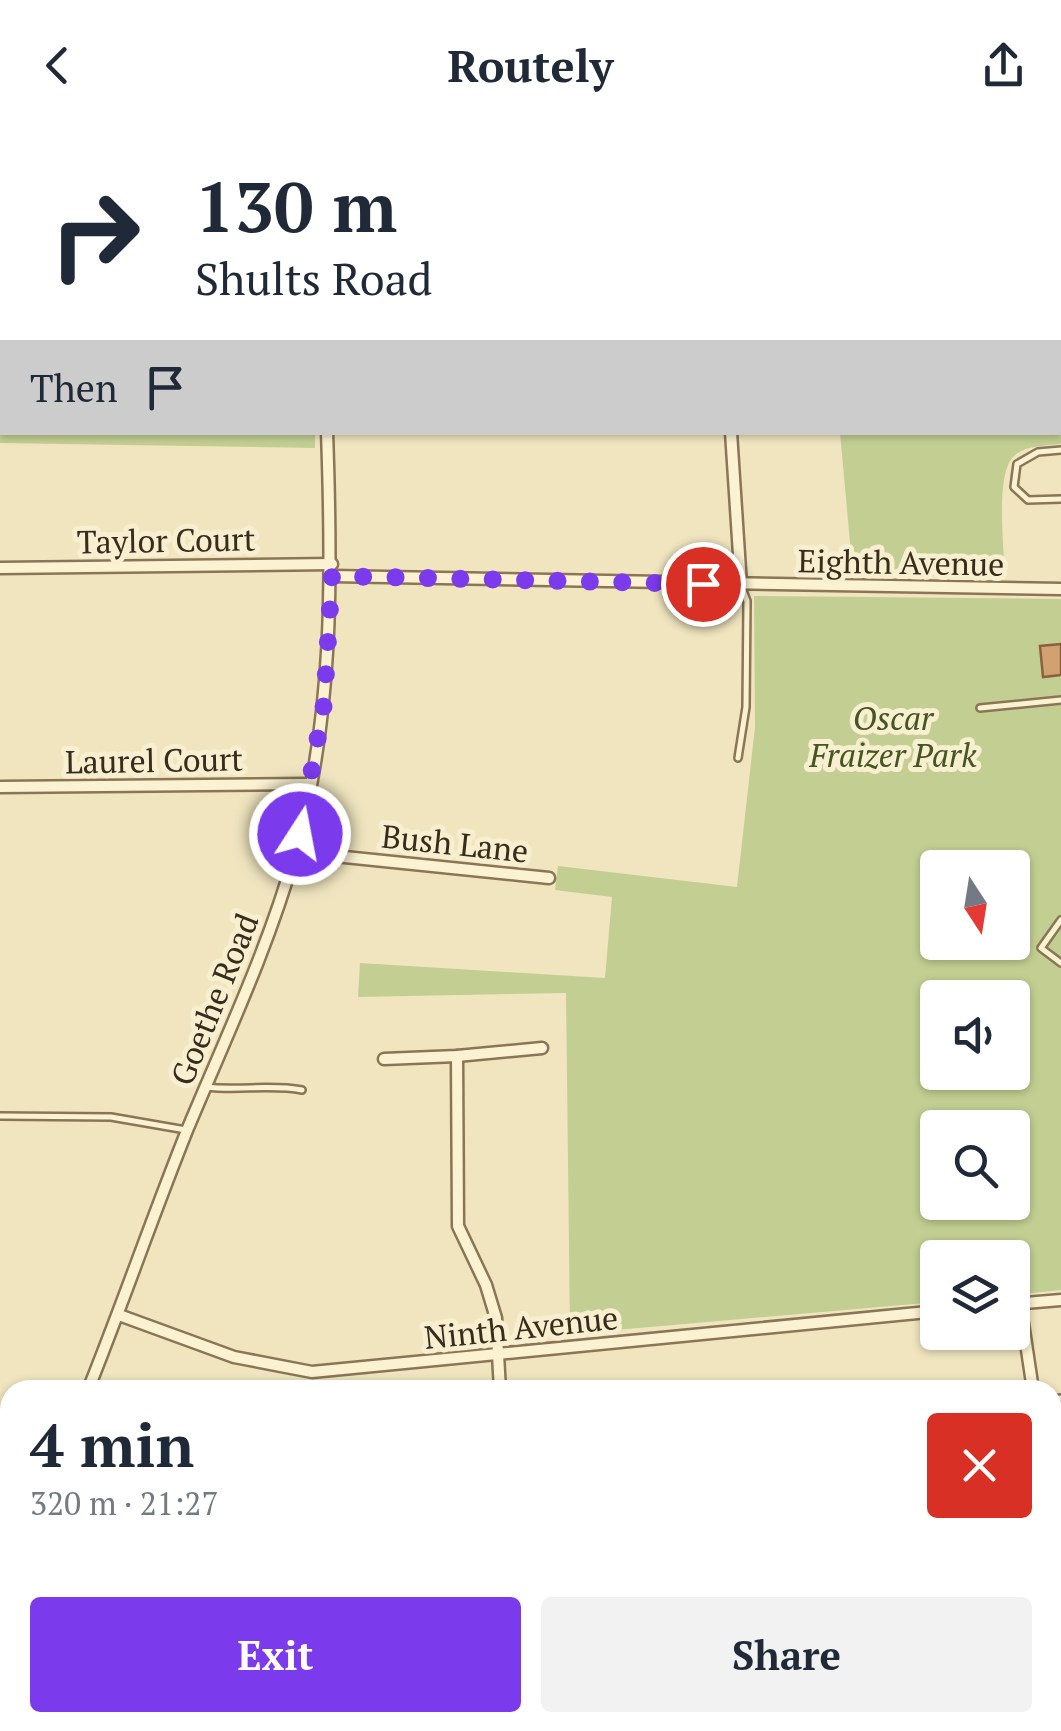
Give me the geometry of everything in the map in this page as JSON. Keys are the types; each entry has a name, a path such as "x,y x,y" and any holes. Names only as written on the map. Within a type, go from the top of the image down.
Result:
{"street":[{"name":"Goethe Road","path":"92,1380 188,1130 256,972 296,852 324,704 332,570 327,435"},
{"path":"732,435 740,585"},
{"name":"Taylor Court","path":"0,568 332,570 740,585"},
{"name":"Eighth Avenue","path":"740,585 1061,589"},
{"name":"Laurel Court","path":"0,786 309,784"},
{"name":"Bush Lane","path":"296,852 549,878"},
{"path":"384,1058 542,1048"},
{"path":"457,1056 458,1226 486,1285 496,1318 500,1380"},
{"path":"1030,1303 1061,1300"},
{"name":"Ninth Avenue","path":"118,1315 234,1357 312,1372 920,1313"},
{"path":"1025,1350 1031,1380"}],"lane":[{"path":"1061,450 1038,452 1017,464 1014,487 1028,500 1061,499"},
{"path":"738,758 746,690 747,601 740,585"},
{"path":"980,708 1061,700"},
{"path":"1061,920 1041,948 1061,963"},
{"path":"206,1087 302,1090"},
{"path":"0,1116 112,1118 188,1130"}],"green space":[{"path":"0,435 315,435 315,448 0,443"},
{"path":"840,435 1061,435 1061,444 1024,450 1008,465 1002,512 1005,576 853,575"},
{"name":"Oscar Fraizer Park","path":"754,596 1061,599 1061,1290 1030,1293 1030,1240 920,1240 920,1303 570,1334 566,993 358,997 360,963 605,978 612,897 555,890 558,866 737,887 755,727"}],"building":[{"path":"1061,644 1061,675 1043,677 1040,646"}],"route":[{"path":"300,834 324,704 332,576 703,584"}]}
